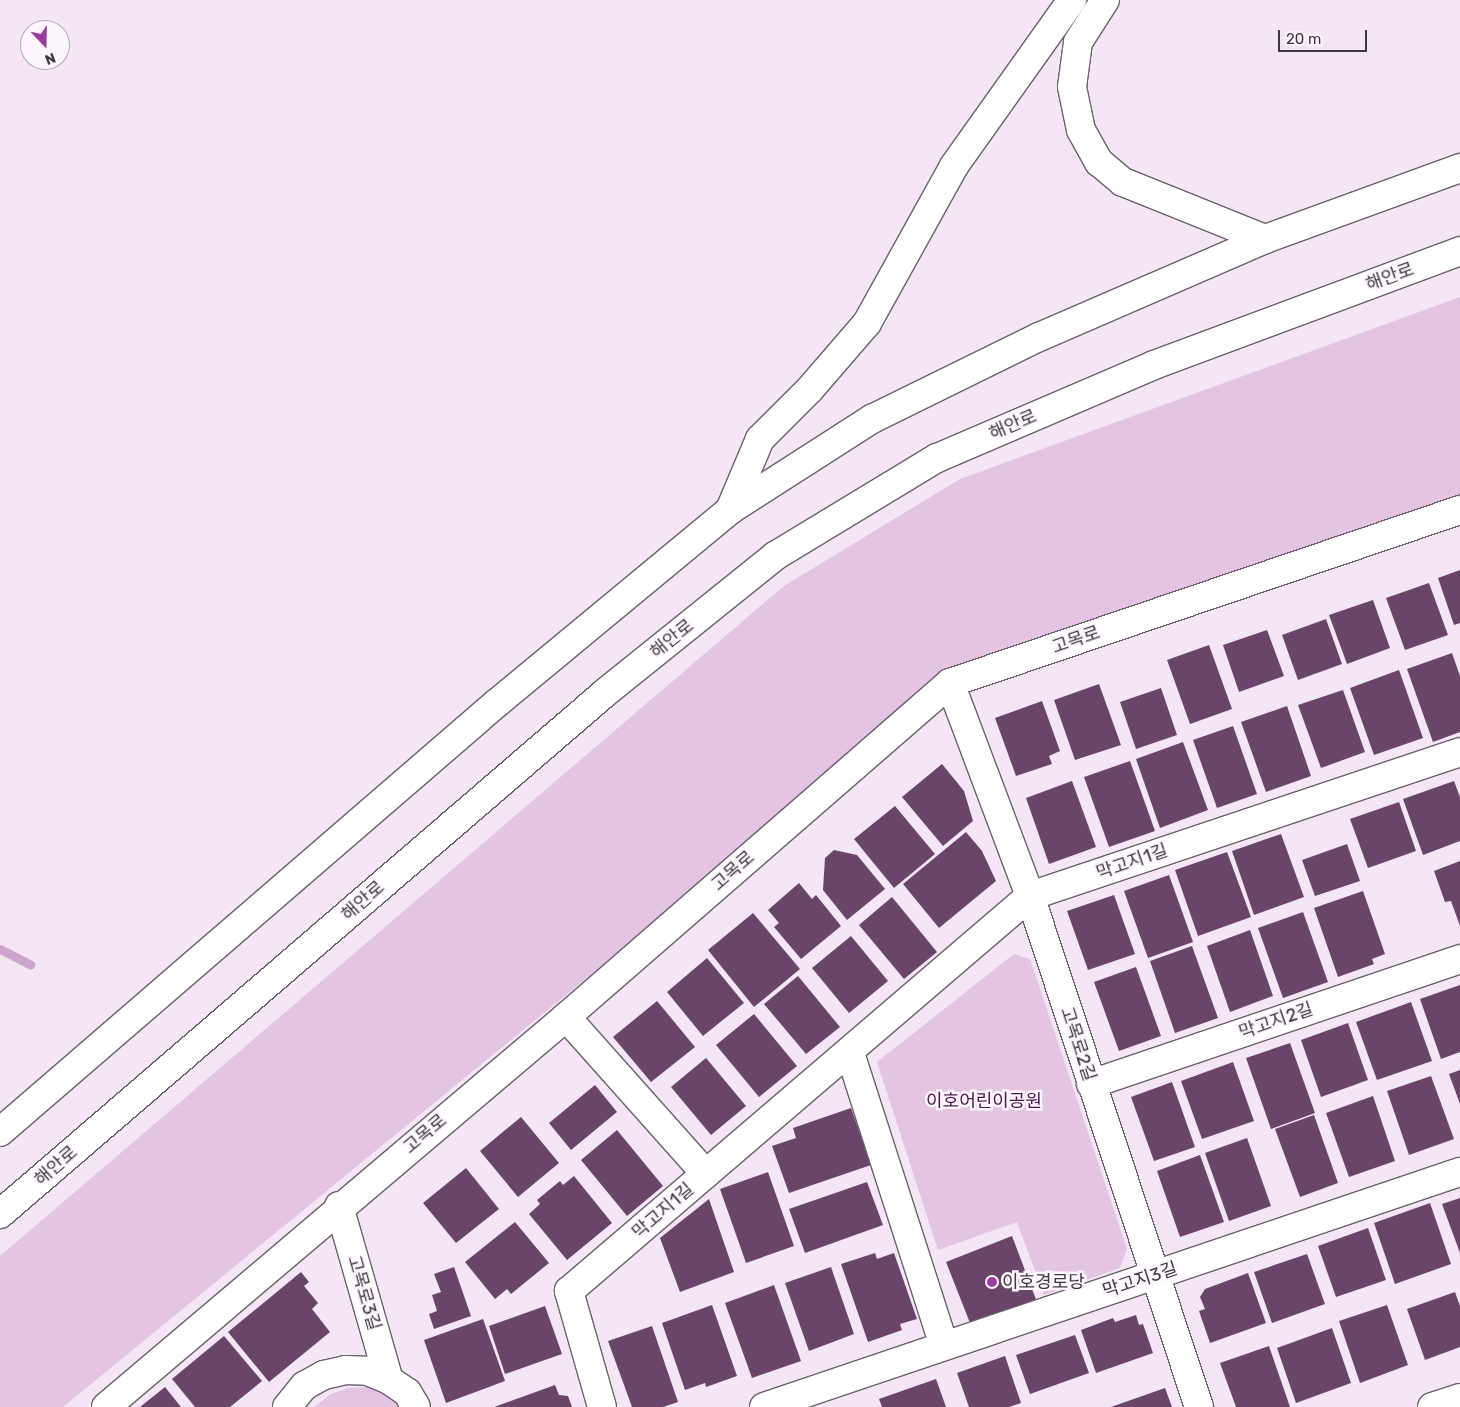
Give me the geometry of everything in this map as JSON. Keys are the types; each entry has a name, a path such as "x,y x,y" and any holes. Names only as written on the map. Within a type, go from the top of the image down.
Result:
{"street":[{"path":"730,510 760,439 810,389 867,323 954,166 1072,0"},
{"path":"1105,0 1078,42 1072,87 1081,130 1099,162 1123,182 1265,239"},
{"path":"0,1132 498,702 730,510 872,420 1040,337 1265,239 1460,168"},
{"name":"해안로","path":"0,1214 606,692 775,556 936,458 1154,365 1460,251"},
{"name":"고목로","path":"106,1407 339,1206 566,1017 950,683 1460,510"},
{"name":"고목로2길","path":"950,683 1030,896 1154,1276 1199,1407"},
{"name":"막고지1길","path":"602,1407 569,1291 1030,896 1460,752"},
{"name":"막고지2길","path":"1091,1084 1460,959"},
{"path":"566,1017 706,1174"},
{"path":"850,1052 944,1345"},
{"name":"막고지3길","path":"778,1405 944,1345 1460,1172"},
{"name":"고목로3길","path":"339,1206 389,1380"},
{"path":"287,1407 304,1386 324,1375 345,1370 368,1371 389,1380 407,1392 416,1407"},
{"path":"1432,1407 1460,1398"}],"green space":[{"path":"1460,297 1460,502 953,678 63,1407 0,1407 0,1256 784,586 960,479"},
{"name":"이호어린이공원","path":"1014,954 1030,959 1127,1249 1120,1268 1044,1295 1017,1222 938,1250 877,1062"},
{"path":"367,1387 385,1393 403,1407 314,1407 331,1394 348,1388"}],"building":[{"path":"1460,570 1460,623 1454,625 1438,578"},
{"path":"1429,583 1448,635 1405,650 1386,598"},
{"path":"1373,600 1390,648 1347,664 1329,615"},
{"path":"1326,619 1342,664 1298,680 1282,635"},
{"path":"1267,630 1284,676 1239,692 1223,645"},
{"path":"1209,645 1232,709 1190,724 1167,660"},
{"path":"1452,653 1460,676 1460,732 1433,742 1407,669"},
{"path":"1399,670 1423,738 1374,755 1350,688"},
{"path":"1099,684 1121,745 1075,760 1054,700"},
{"path":"1161,688 1177,735 1136,749 1120,702"},
{"path":"1343,690 1365,752 1321,768 1298,705"},
{"path":"1042,701 1060,751 1049,756 1052,764 1016,776 995,718"},
{"path":"1287,706 1311,776 1266,792 1241,722"},
{"path":"1233,726 1257,794 1217,808 1193,740"},
{"path":"1183,742 1208,810 1160,828 1136,759"},
{"path":"1130,761 1155,831 1109,847 1084,777"},
{"path":"942,764 964,791 973,821 943,846 902,797"},
{"path":"1072,781 1096,847 1049,864 1026,798"},
{"path":"1454,781 1460,797 1460,841 1423,855 1403,799"},
{"path":"1399,802 1416,851 1368,868 1350,819"},
{"path":"895,806 935,854 894,888 854,839"},
{"path":"966,832 982,851 996,881 939,928 903,884"},
{"path":"1281,834 1304,897 1254,915 1232,851"},
{"path":"1347,844 1360,881 1315,896 1302,860"},
{"path":"834,850 857,855 885,889 847,920 823,890 825,858"},
{"path":"1227,852 1251,917 1198,936 1175,870"},
{"path":"1460,861 1460,926 1451,901 1445,902 1434,871"},
{"path":"1169,875 1193,942 1148,958 1124,891"},
{"path":"799,883 812,899 816,895 841,926 801,959 774,927 779,923 768,910"},
{"path":"1363,891 1385,954 1372,959 1374,964 1338,977 1314,908"},
{"path":"1114,895 1135,954 1088,970 1067,911"},
{"path":"892,897 937,952 904,979 859,925"},
{"path":"1303,912 1328,982 1283,998 1258,928"},
{"path":"753,913 800,969 754,1007 708,950"},
{"path":"1250,930 1273,996 1230,1012 1207,946"},
{"path":"851,936 888,981 849,1013 812,968"},
{"path":"1192,946 1218,1018 1175,1033 1150,961"},
{"path":"707,958 744,1003 703,1036 667,992"},
{"path":"1136,967 1161,1036 1119,1051 1094,982"},
{"path":"798,976 840,1027 806,1054 764,1004"},
{"path":"1460,985 1460,1052 1441,1059 1420,999"},
{"path":"657,1001 695,1047 651,1082 613,1037"},
{"path":"1411,1002 1432,1061 1377,1080 1356,1022"},
{"path":"754,1014 797,1066 759,1097 716,1045"},
{"path":"1348,1023 1368,1080 1321,1097 1301,1040"},
{"path":"1290,1043 1315,1113 1271,1129 1246,1058"},
{"path":"706,1058 746,1106 711,1135 671,1087"},
{"path":"1233,1062 1254,1121 1202,1139 1181,1081"},
{"path":"1460,1070 1460,1104 1449,1074"},
{"path":"1431,1076 1454,1139 1409,1155 1387,1091"},
{"path":"1172,1082 1195,1147 1154,1161 1131,1097"},
{"path":"595,1085 617,1112 571,1150 549,1123"},
{"path":"1373,1096 1395,1161 1349,1177 1326,1113"},
{"path":"851,1108 871,1165 789,1193 772,1146 796,1138 793,1128"},
{"path":"1314,1115 1338,1183 1300,1197 1275,1129"},
{"path":"521,1117 559,1163 518,1197 480,1151"},
{"path":"617,1130 663,1186 627,1216 581,1160"},
{"path":"1247,1138 1271,1206 1229,1221 1205,1153"},
{"path":"1200,1155 1224,1222 1180,1237 1157,1171"},
{"path":"466,1168 499,1209 456,1243 423,1203"},
{"path":"768,1172 794,1246 746,1263 720,1189"},
{"path":"574,1176 612,1223 567,1260 529,1214 540,1204 537,1200 560,1181 563,1185"},
{"path":"867,1182 883,1225 805,1253 789,1209"},
{"path":"1460,1198 1460,1253 1442,1204"},
{"path":"709,1199 734,1272 680,1292 660,1238"},
{"path":"1430,1203 1451,1264 1395,1284 1374,1223"},
{"path":"515,1222 549,1263 511,1294 507,1289 495,1299 465,1262"},
{"path":"1368,1228 1386,1280 1336,1297 1318,1246"},
{"name":"이호경로당","path":"1012,1236 1037,1302 972,1328 946,1262"},
{"path":"875,1253 877,1259 894,1253 917,1319 900,1324 902,1330 868,1342 841,1264"},
{"path":"1307,1254 1325,1304 1272,1323 1254,1272"},
{"path":"454,1267 471,1316 434,1329 429,1314 437,1311 432,1295 441,1292 434,1274"},
{"path":"831,1267 854,1334 809,1351 785,1283"},
{"path":"301,1272 309,1282 304,1286 318,1303 312,1309 330,1332 269,1382 228,1332"},
{"path":"1248,1273 1266,1323 1210,1343 1199,1311 1205,1309 1200,1297 1205,1289"},
{"path":"774,1285 801,1361 752,1378 725,1303"},
{"path":"1455,1292 1460,1306 1460,1347 1425,1360 1407,1309"},
{"path":"712,1305 737,1376 706,1387 705,1383 685,1390 662,1323"},
{"path":"1387,1305 1408,1365 1360,1383 1339,1321"},
{"path":"545,1306 562,1354 505,1374 489,1326"},
{"path":"1136,1315 1139,1325 1143,1324 1153,1353 1096,1373 1081,1330 1113,1318 1115,1322"},
{"path":"483,1319 505,1381 446,1403 424,1340"},
{"path":"652,1326 678,1402 663,1407 632,1407 608,1341"},
{"path":"1332,1328 1351,1383 1296,1403 1277,1348"},
{"path":"1075,1335 1089,1373 1030,1394 1016,1355"},
{"path":"224,1336 262,1381 230,1407 195,1407 172,1379"},
{"path":"1269,1346 1290,1407 1236,1407 1220,1363"},
{"path":"1005,1356 1021,1403 1009,1407 969,1407 957,1373"},
{"path":"936,1379 946,1407 882,1407 879,1399"},
{"path":"555,1385 559,1395 568,1396 572,1407 494,1407"},
{"path":"165,1387 181,1407 140,1407"},
{"path":"1165,1388 1172,1407 1111,1407"}],"waterway":[{"path":"0,949 30,964"}],"place":[{"name":"이호경로당","path":"992,1282"}]}
